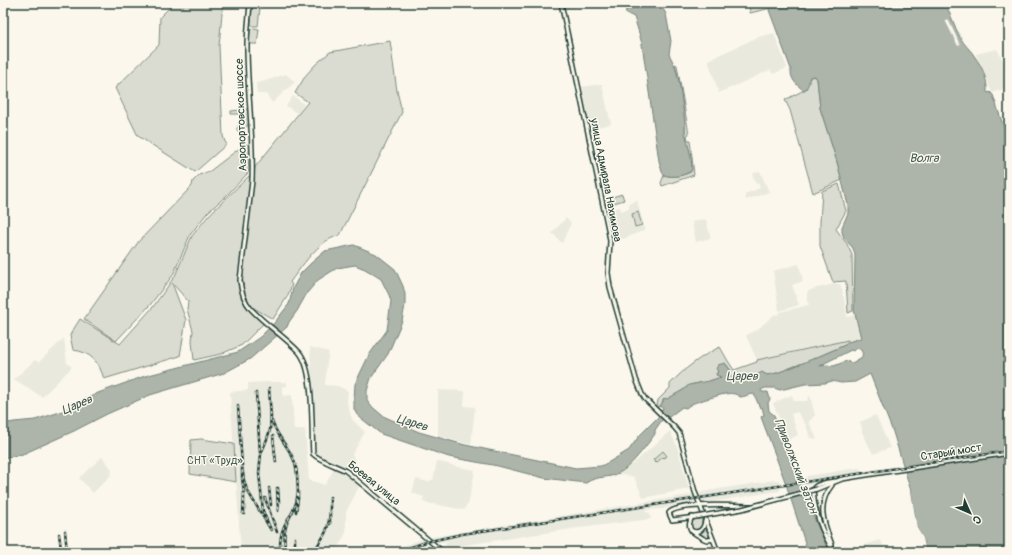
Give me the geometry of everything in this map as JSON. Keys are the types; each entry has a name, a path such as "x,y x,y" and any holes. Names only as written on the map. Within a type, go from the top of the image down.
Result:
{"main road":[{"name":"Аэропортовское шоссе","path":"250,3 247,44 253,166 240,280 242,292 249,307 291,344 302,356 309,375"},
{"name":"улица Адмирала Нахимова","path":"561,3 608,228 610,241 608,273 610,287 636,379 642,394 679,433 700,505"},
{"name":"Боевая улица","path":"309,375 313,454 318,458 346,471 443,552"},
{"name":"Старый мост","path":"833,482 860,476 1009,453"},
{"path":"756,506 700,505 671,510 669,513 672,520 733,511 756,506 824,487 833,482"},
{"path":"833,482 826,494 823,506 824,522 834,552"},
{"path":"833,482 817,485 814,487 813,493 816,510 824,536 834,552"},
{"path":"824,487 826,494"},
{"path":"700,505 718,552"},
{"path":"694,517 689,523 691,530 706,540 713,540"},
{"path":"691,530 699,532 703,527 705,519"},
{"path":"703,527 708,526"}],"shaded area":[{"path":"334,3 361,3 362,6 338,10 332,7"},
{"path":"564,3 588,3 566,9"},
{"path":"774,33 787,68 773,74 770,70 719,93 708,60 758,37"},
{"path":"997,49 1009,72 1009,87 992,93 976,54"},
{"path":"286,74 295,82 272,103 266,94 257,94 256,83"},
{"path":"602,84 611,124 589,129 581,87"},
{"path":"293,96 304,104 298,114 286,106"},
{"path":"760,171 769,192 746,200 745,194 760,188 758,183 756,184 752,174"},
{"path":"637,200 645,230 623,239 613,240 607,210 620,207 621,211 629,209 629,204"},
{"path":"566,218 571,223 562,243 552,233"},
{"path":"703,219 706,220 711,238 696,242 692,222"},
{"path":"799,264 803,281 792,285 799,305 779,311 773,271"},
{"path":"834,284 840,284 841,286 847,317 856,315 861,338 848,342 847,340 757,360 746,336 748,334 758,329 775,314 777,315 780,312 809,305 807,292"},
{"path":"64,338 67,363 72,367 42,397 14,379 35,360 39,362"},
{"path":"310,347 329,352 325,385 338,386 348,391 347,402 352,419 365,432 352,455 356,460 348,470 341,465 317,455 315,452"},
{"path":"287,382 287,386 282,387 283,396 292,395 294,430 305,429 309,480 325,485 335,467 360,485 346,512 346,533 335,552 241,552 230,392 248,390 248,383"},
{"path":"438,390 465,391 464,406 475,407 471,445 438,436"},
{"path":"792,395 794,401 807,401 810,395 815,415 809,422 817,439 810,438 806,425 797,412 791,414 798,435 788,440 773,403"},
{"path":"876,415 890,448 873,454 862,432 860,422"},
{"path":"670,431 677,446 689,489 643,498 634,477 619,474 633,464"},
{"path":"102,457 112,469 111,475 93,493 79,478"},
{"path":"437,461 475,470 468,505 466,505 465,510 422,502 424,497 412,493 416,479 429,482 430,480 433,480"},
{"path":"858,468 861,469 862,472 859,474 805,486 805,478 807,476"},
{"path":"775,480 781,482 782,487 779,491 705,503 700,498 695,500 691,505 677,505 662,509 647,510 645,512 650,513 651,519 578,528 451,547 448,547 445,544 448,541 423,545 426,551 422,552 390,552 422,539 432,537 689,495 694,496 699,495 701,492"},
{"path":"881,540 885,552 863,552 861,546"}],"green space":[{"path":"174,3 223,3 219,46 223,136 227,144 195,172 138,136 115,88 159,45 160,17"},
{"path":"749,3 774,3 767,9 750,13"},
{"path":"252,7 260,8 258,26 253,26 251,24"},
{"path":"253,28 259,29 257,44 249,44 250,30"},
{"path":"390,41 397,91 402,112 340,235 323,243 305,262 290,282 292,285 287,297 273,319 252,307 245,295 242,281 255,167 308,102 295,93 306,75 316,64 330,52"},
{"path":"675,64 677,65 689,134 687,135 688,140 690,140 694,175 662,186 661,183 664,175 678,176 691,172 679,81"},
{"path":"813,76 817,79 820,108 842,180 813,193 790,110 785,100 806,89 807,83"},
{"path":"248,109 249,122 241,133 237,130 240,124 240,114 231,114 231,111"},
{"path":"247,144 249,170 247,174 207,213 190,235 173,275 150,305 116,341 84,319 139,241 192,186 193,181 199,175 210,171"},
{"path":"251,174 238,283 247,306 264,323 242,345 221,354 194,360 192,341 193,331 187,309 188,301 172,283 186,320 180,356 104,379 100,368 93,359 85,353 73,350 70,335 80,319 120,344 153,307 175,276 192,236 209,215"},
{"path":"839,184 846,211 836,229 847,244 852,255 853,311 848,313 846,281 833,282 820,246 822,191"},
{"path":"622,194 624,200 607,205 606,199"},
{"path":"638,212 642,225 635,227 632,214"},
{"path":"848,340 845,345 808,361 777,373 767,375 762,373 746,378 728,376 731,371 725,363 716,374 723,377 689,385 667,400 665,398 660,406 661,407 657,406 658,400 670,388 670,384 681,373 693,363 720,347 734,370 757,362 757,360"},
{"name":"СНТ «Труд»","path":"201,439 234,444 236,482 190,474 191,440"},
{"path":"663,451 667,456 664,458 663,457 656,463 653,460"},
{"path":"701,518 701,528 698,530 693,529 691,523 694,520"},
{"path":"705,527 709,536 706,539 696,533 701,532"}],"water":[{"path":"625,3 662,3 662,7 666,14 671,41 669,54 675,66 679,81 685,132 691,157 692,170 682,175 668,176 664,175 662,172 659,161 642,44 634,17 626,13"},
{"name":"Волга","path":"778,3 945,3 963,43 973,54 982,69 987,83 987,92 990,92 993,95 1009,143 1009,189 1007,194 1009,203 1009,552 926,552 923,538 917,528 911,491 893,432 870,374 855,382 841,383 832,381 825,383 805,384 780,390 765,388 761,390 762,392 768,392 770,399 768,403 769,411 774,415 798,481 829,552 808,552 786,484 761,417 764,415 762,407 760,408 754,394 740,397 733,394 724,394 696,402 686,408 682,407 669,417 662,420 655,430 655,434 624,470 615,475 594,479 586,483 544,478 498,466 449,457 381,434 357,415 354,409 355,384 369,355 387,330 391,301 381,279 365,269 355,265 337,268 318,280 307,293 287,327 250,359 224,373 150,395 23,454 3,458 3,424 35,420 60,412 98,393 145,376 238,352 260,337 275,322 289,304 293,288 301,273 310,264 325,251 354,245 376,254 395,269 405,294 405,305 402,321 388,354 371,378 367,391 367,400 370,405 383,416 419,432 465,445 576,468 601,466 629,450 639,436 659,416 663,408 660,406 665,398 667,399 689,385 721,377 716,375 718,365 725,363 731,371 728,376 732,377 750,377 762,372 767,375 777,373 808,361 845,345 848,342 861,338 854,310 855,255 853,248 844,238 842,232 842,227 848,213 848,205 837,162 820,108 817,79 815,76 810,77 806,89 803,90 794,81 791,76 791,69 769,8","holes":["856,348 862,351 862,357 852,363 846,361 834,366 820,366 851,350 853,351"]}],"pier":[{"path":"948,19 960,45 958,46 945,20"},
{"path":"1009,450 1009,455 903,471 902,467"},
{"path":"909,491 911,491 917,528 923,538 926,552 924,552 921,539 915,529"}],"railway":[{"path":"269,388 271,418"},
{"path":"256,393 260,453"},
{"path":"238,406 242,466"},
{"path":"244,492 242,466 247,490 271,530 263,511 259,473 261,454 270,430 271,413"},
{"path":"272,421 294,460 297,474 298,492"},
{"path":"275,456 273,436 276,462"},
{"path":"397,552 426,542 462,534 1009,451"},
{"path":"269,488 271,505"},
{"path":"277,488 278,511 278,488"},
{"path":"243,514 244,492 244,514"},
{"path":"292,513 298,492 296,512"},
{"path":"330,497 330,509"},
{"path":"265,498 277,532"},
{"path":"313,552 326,532 329,523 330,509 330,524"},
{"path":"280,547 283,529 292,513 287,523 285,532 285,552"},
{"path":"65,531 67,552"},
{"path":"59,534 61,548"},
{"path":"295,538 295,552"}],"water label":[{"name":"Царев","path":"742,376"},
{"name":"Царев","path":"77,405"},
{"name":"Царев","path":"412,423"},
{"name":"Приволжский затон","path":"796,466"}]}
